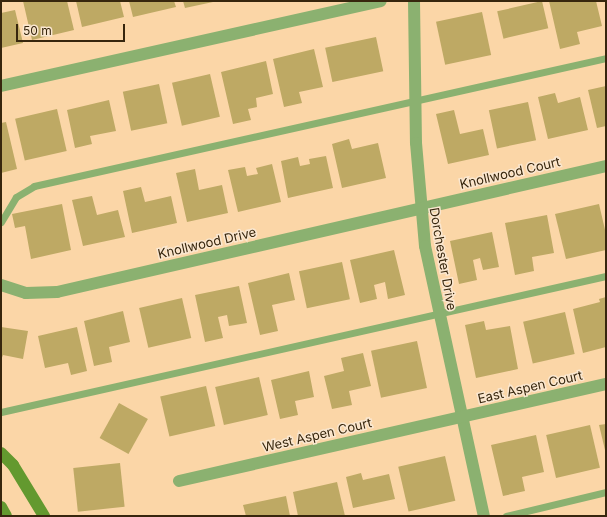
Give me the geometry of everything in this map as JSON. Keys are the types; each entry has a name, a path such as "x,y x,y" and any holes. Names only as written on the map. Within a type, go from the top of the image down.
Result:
{"main road":[{"path":"1,453 13,466 44,516"},
{"path":"1,508 6,516"}],"street":[{"path":"1,86 381,1"},
{"name":"Dorchester Drive","path":"414,1 415,100 420,207 438,314 484,516"},
{"name":"Knollwood Court","path":"420,207 606,166"},
{"name":"Knollwood Drive","path":"1,285 26,293 57,292 420,207"},
{"name":"East Aspen Court","path":"461,417 606,384"},
{"name":"West Aspen Court","path":"179,481 461,417"}],"lane":[{"path":"1,222 16,197 34,186 606,58"},
{"path":"1,412 606,276"},
{"path":"506,516 606,492"}],"building":[{"path":"23,1 67,1 74,30 32,40"},
{"path":"76,1 120,1 124,17 82,27"},
{"path":"129,1 174,1 176,7 133,17"},
{"path":"183,1 213,1 213,2 185,8"},
{"path":"542,1 548,28 503,39 497,11"},
{"path":"549,1 596,1 602,26 577,32 580,44 560,49"},
{"path":"15,10 23,43 1,48 1,13"},
{"path":"482,12 491,55 445,65 436,22"},
{"path":"376,37 383,71 332,82 325,48"},
{"path":"314,49 323,87 299,92 302,103 284,107 273,59"},
{"path":"266,61 273,94 256,98 257,107 248,109 251,120 233,124 221,72"},
{"path":"210,74 220,117 182,126 172,83"},
{"path":"159,84 167,123 131,131 123,92"},
{"path":"606,86 606,126 597,128 588,90"},
{"path":"555,93 558,103 580,97 588,130 548,139 538,97"},
{"path":"109,100 116,131 90,136 92,144 75,148 67,110"},
{"path":"528,102 536,140 497,148 489,110"},
{"path":"57,109 67,151 25,161 15,119"},
{"path":"454,110 460,134 483,129 489,155 448,164 436,114"},
{"path":"6,122 17,169 1,173 1,123"},
{"path":"349,139 352,149 378,143 386,178 342,188 332,144"},
{"path":"326,156 333,188 288,198 281,161 298,157 300,166 310,164 309,159"},
{"path":"272,164 281,202 238,212 228,170 245,167 247,176 258,174 256,168"},
{"path":"195,169 199,190 222,185 228,213 187,222 176,173"},
{"path":"141,187 145,202 171,196 177,223 132,233 123,191"},
{"path":"92,196 97,215 118,210 125,237 83,246 72,200"},
{"path":"62,204 71,250 31,259 25,226 15,228 12,214"},
{"path":"599,204 606,234 606,250 566,259 555,214"},
{"path":"547,215 554,253 532,257 534,271 515,275 505,223"},
{"path":"492,232 499,267 483,270 480,258 473,260 477,280 459,284 450,241"},
{"path":"394,250 405,295 388,299 385,282 374,285 377,299 360,303 350,260"},
{"path":"342,262 350,299 307,308 299,271"},
{"path":"289,273 295,300 272,305 278,331 260,335 248,283"},
{"path":"239,286 247,323 229,326 227,315 218,317 223,338 205,342 195,295"},
{"path":"606,297 606,347 583,353 573,309 600,302 599,299"},
{"path":"182,298 191,338 148,348 139,308"},
{"path":"123,311 130,342 109,347 112,362 94,366 84,321"},
{"path":"565,312 575,354 533,364 523,322"},
{"path":"484,321 486,330 510,326 518,369 476,378 465,325"},
{"path":"1,327 28,331 23,359 3,355 1,360"},
{"path":"77,327 87,371 71,375 68,363 45,368 38,336"},
{"path":"417,341 427,388 381,398 371,351"},
{"path":"363,353 371,386 349,391 352,405 332,409 324,376 344,371 341,358"},
{"path":"309,371 314,397 295,401 298,415 280,419 271,380"},
{"path":"259,377 268,415 224,425 215,387"},
{"path":"206,386 215,426 169,437 160,397"},
{"path":"119,403 148,419 128,454 100,438"},
{"path":"606,424 606,450 605,450 599,425"},
{"path":"590,425 600,468 556,478 546,435"},
{"path":"536,435 544,472 522,477 525,491 503,496 491,445"},
{"path":"445,456 455,501 409,512 398,467"},
{"path":"120,463 125,507 78,512 73,468"},
{"path":"361,473 363,480 389,474 395,499 353,508 346,477"},
{"path":"337,482 345,516 298,516 293,492"},
{"path":"286,496 290,516 246,516 243,505"}]}
